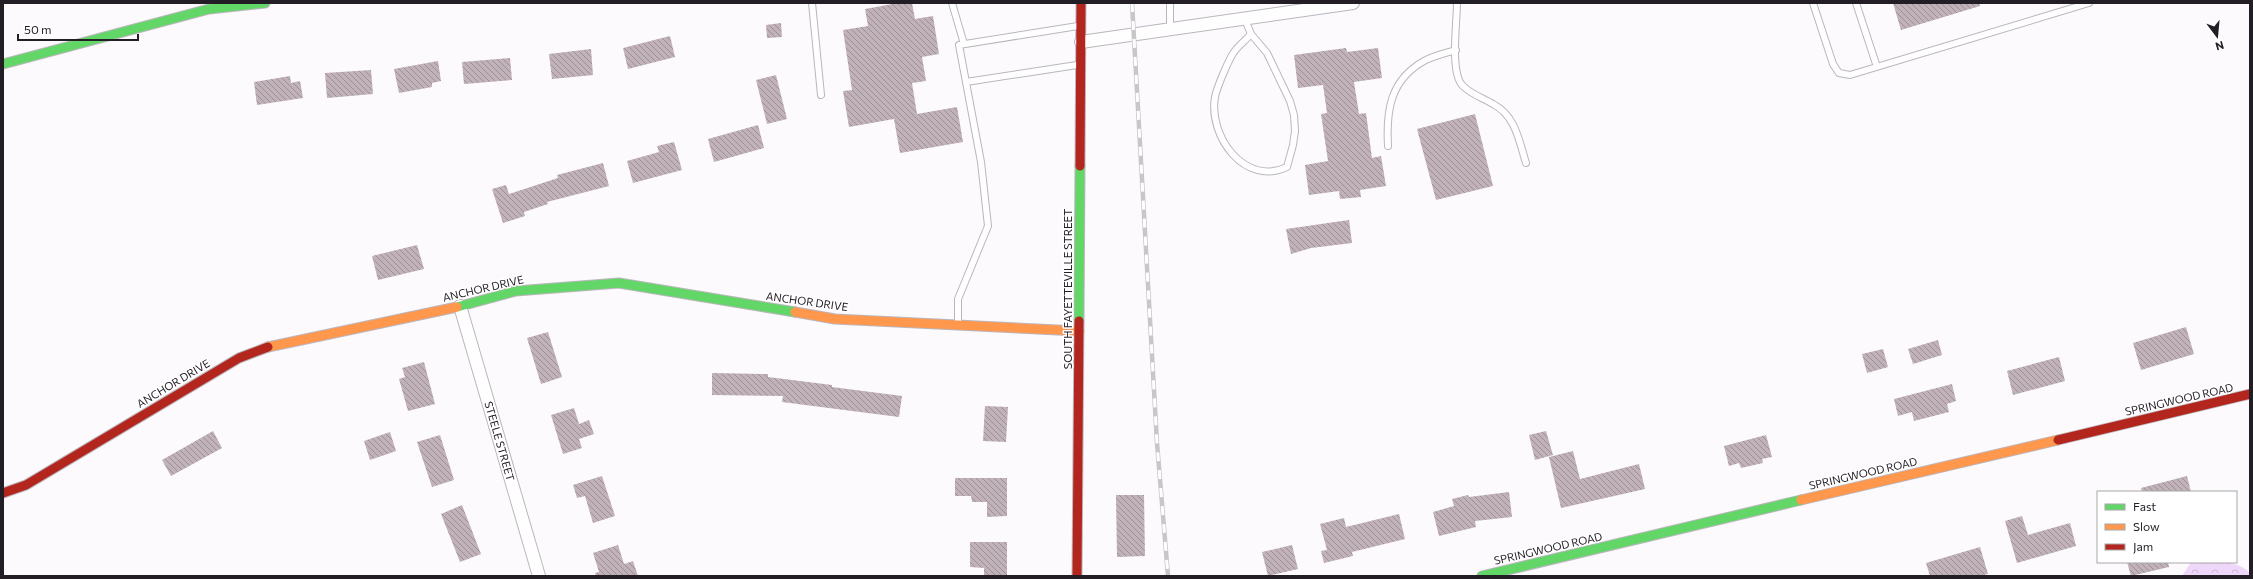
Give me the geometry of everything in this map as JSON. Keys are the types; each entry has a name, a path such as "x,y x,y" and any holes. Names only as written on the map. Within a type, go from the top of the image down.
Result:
{"street":[{"path":"3,64 209,9 265,3"},
{"name":"SOUTH FAYETTEVILLE STREET","path":"1077,576 1081,3"},
{"path":"1081,42 1244,17 1353,3"},
{"name":"ANCHOR DRIVE","path":"3,493 26,484 239,358 274,345 460,306 516,291 619,283 835,319 1079,331"},
{"name":"STEELE STREET","path":"460,306 539,576"},
{"name":"SPRINGWOOD ROAD","path":"1482,576 2250,394"}],"lane":[{"path":"812,3 821,95"},
{"path":"952,3 964,44"},
{"path":"1170,3 1170,28"},
{"path":"1457,3 1456,72 1462,84 1508,115 1515,126 1526,163"},
{"path":"1813,3 1833,64 1839,73 1850,75 2089,3"},
{"path":"1856,3 1877,67"},
{"path":"1244,17 1251,34 1267,53 1290,101 1294,115 1295,131 1291,158 1287,167 1275,172 1257,169 1244,164 1231,153 1221,138 1216,122 1215,97 1234,53 1251,34"},
{"path":"958,325 958,299 988,226 981,162 959,45 1081,26"},
{"path":"1388,146 1386,120 1393,94 1403,78 1424,61 1456,50"},
{"path":"966,82 1081,64"}],"green space":[{"path":"2190,563 2230,563 2244,568 2250,573 2250,576 2182,576"}],"building":[{"path":"898,3 912,3 915,19 933,16 939,54 922,57 926,81 912,83 917,114 957,107 963,142 900,153 894,119 849,127 843,91 852,90 843,30 868,26 865,9"},
{"path":"1893,3 1979,3 1980,6 1901,30"},
{"path":"781,23 782,37 767,38 766,25"},
{"path":"670,36 675,57 628,69 623,48"},
{"path":"1346,48 1347,52 1378,48 1382,78 1354,82 1359,114 1366,113 1372,158 1381,156 1386,186 1360,190 1361,197 1340,199 1339,191 1309,195 1305,165 1328,161 1321,114 1327,113 1323,85 1298,88 1294,55"},
{"path":"591,49 593,75 552,79 549,54"},
{"path":"510,58 512,80 464,84 462,62"},
{"path":"438,61 441,81 432,83 432,87 399,93 394,69"},
{"path":"371,70 373,94 327,98 325,73"},
{"path":"776,75 787,119 767,124 756,80"},
{"path":"290,76 291,83 300,81 303,98 257,105 254,82"},
{"path":"1475,114 1493,186 1436,200 1417,129"},
{"path":"758,125 764,148 714,162 708,139"},
{"path":"674,142 682,170 633,183 627,161 659,152 657,146"},
{"path":"603,163 609,186 547,202 548,204 524,212 525,216 503,223 492,189 506,185 509,194 558,178 557,175"},
{"path":"1349,220 1352,243 1311,248 1291,254 1286,229"},
{"path":"417,245 424,269 378,280 372,256"},
{"path":"2186,327 2194,354 2141,370 2133,343"},
{"path":"548,332 562,377 541,384 527,338"},
{"path":"1938,340 1942,355 1913,364 1908,349"},
{"path":"1883,349 1888,367 1867,373 1862,354"},
{"path":"2059,357 2065,381 2013,395 2007,371"},
{"path":"424,362 435,404 408,411 399,379 405,377 402,368"},
{"path":"712,373 768,374 768,377 902,396 899,417 782,402 783,396 712,395"},
{"path":"1952,384 1956,401 1947,404 1949,412 1914,421 1912,412 1898,416 1894,399"},
{"path":"985,406 1008,407 1006,442 983,441"},
{"path":"574,408 579,424 589,420 594,434 579,439 582,448 563,454 551,415"},
{"path":"213,431 222,448 171,476 162,460"},
{"path":"1546,431 1553,455 1535,460 1529,435"},
{"path":"390,432 396,451 370,460 364,441"},
{"path":"440,435 454,480 432,487 417,442"},
{"path":"1766,435 1772,457 1762,459 1763,463 1741,468 1739,463 1729,466 1724,446"},
{"path":"1573,451 1580,479 1639,464 1645,489 1561,508 1549,457"},
{"path":"602,476 615,516 593,523 585,496 577,498 573,485"},
{"path":"2187,476 2191,491 2142,491 2141,488"},
{"path":"955,478 1007,478 1007,516 987,517 987,502 972,502 971,496 955,496"},
{"path":"1509,492 1512,517 1475,521 1476,527 1439,536 1433,512 1454,506 1452,499 1468,495 1469,497"},
{"path":"1116,495 1144,495 1145,556 1117,557"},
{"path":"462,505 481,554 460,562 441,514"},
{"path":"1399,514 1405,539 1352,552 1353,556 1324,563 1321,551 1327,550 1320,524 1344,518 1346,527"},
{"path":"2022,516 2028,535 2070,523 2076,546 2017,563 2005,521"},
{"path":"970,542 1007,542 1007,576 984,576 984,568 970,567"},
{"path":"618,545 624,564 633,561 638,576 596,576 595,573 599,572 593,553"},
{"path":"1292,545 1298,569 1268,576 1262,552"},
{"path":"1980,547 1988,574 1979,576 1930,576 1926,563"},
{"path":"2127,563 2168,563 2169,567 2131,576"}],"railway":[{"path":"1132,3 1157,443 1168,576"}],"traffic: fast":[{"path":"3,64 209,9 265,3"},
{"path":"1079,321 1080,166"},
{"path":"457,307 516,291 619,283 795,312"},
{"path":"1482,576 1801,500"}],"traffic: slow":[{"path":"268,347 457,307"},
{"path":"795,312 835,319 1079,331"},
{"path":"1801,500 2058,440"}],"traffic: jam":[{"path":"1080,166 1081,3"},
{"path":"1077,576 1079,321"},
{"path":"3,493 26,485 239,358 268,347"},
{"path":"2058,440 2250,394"}]}
